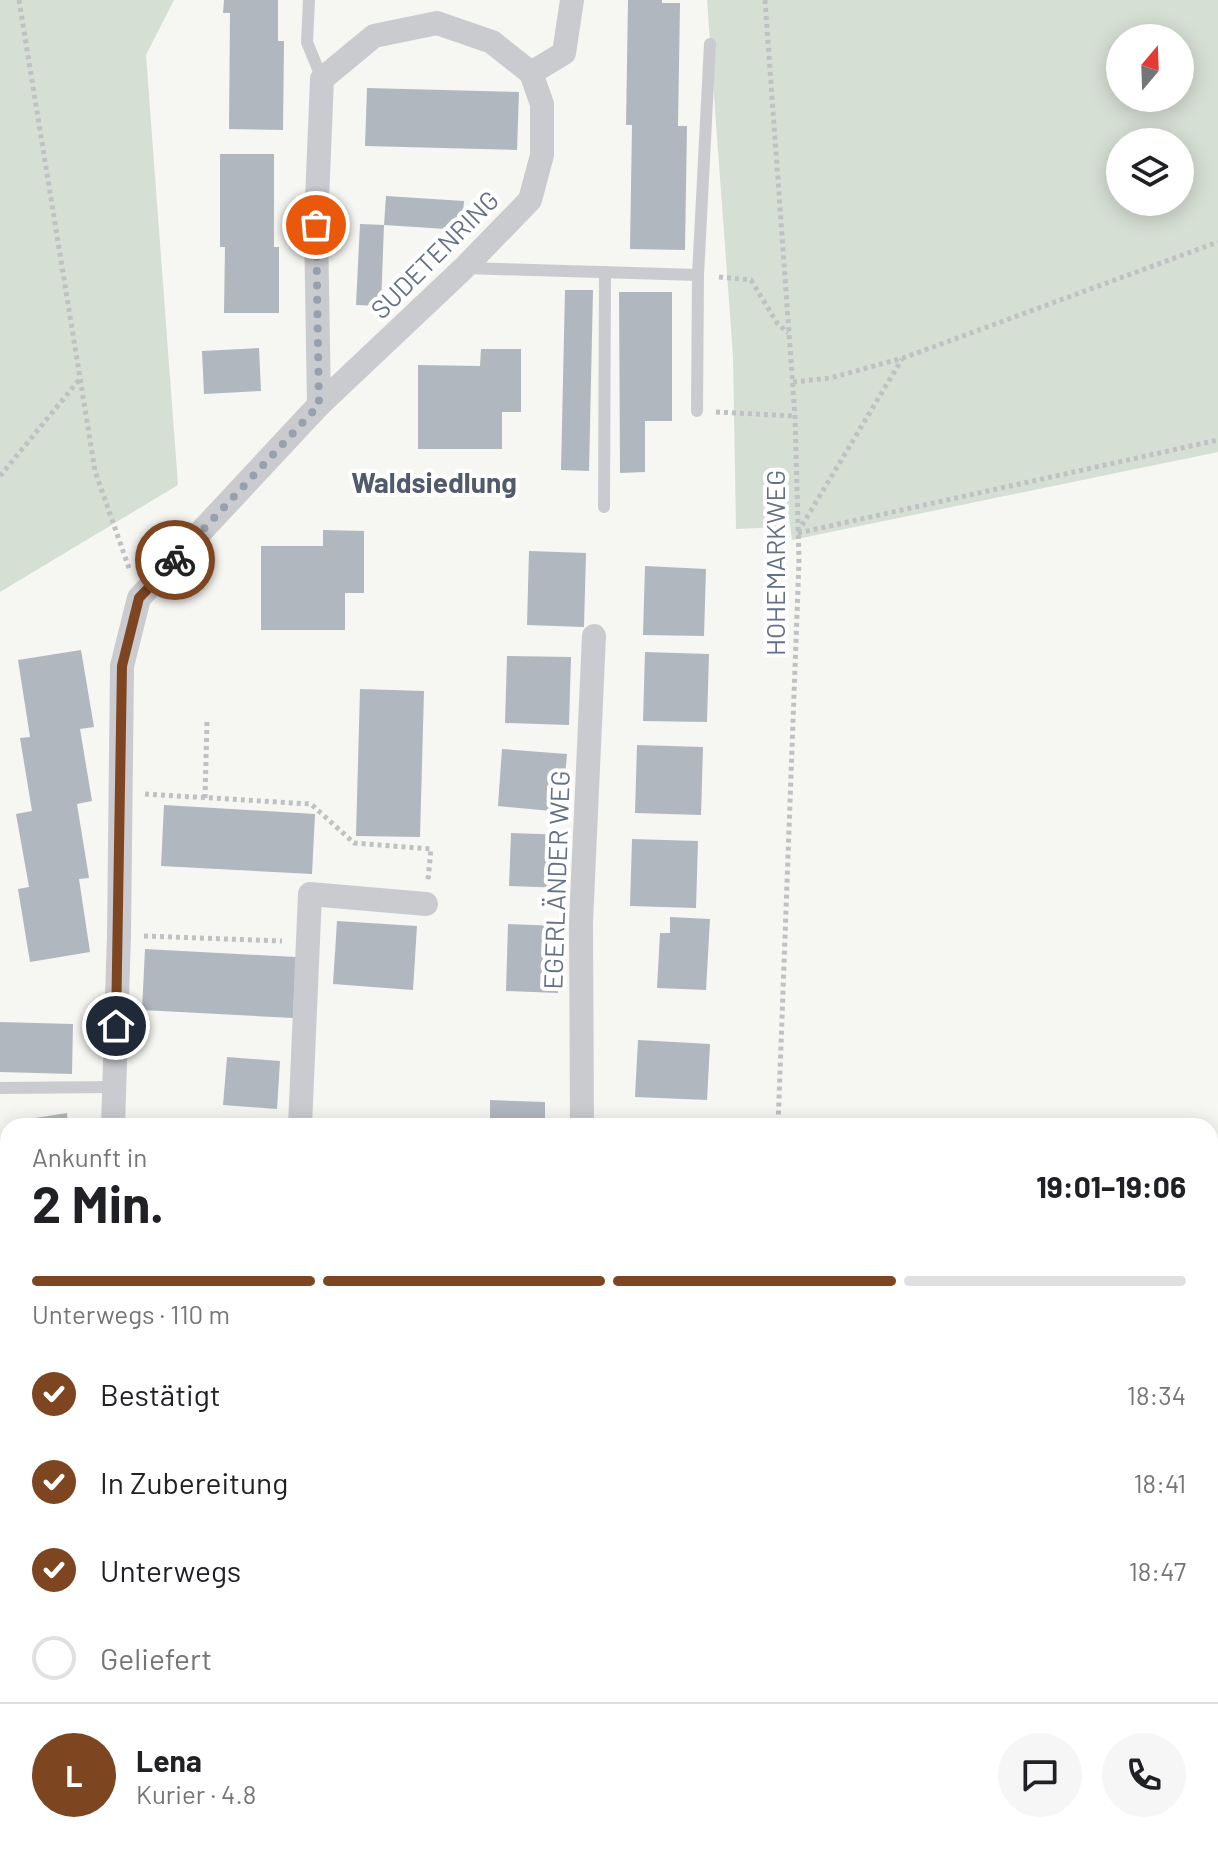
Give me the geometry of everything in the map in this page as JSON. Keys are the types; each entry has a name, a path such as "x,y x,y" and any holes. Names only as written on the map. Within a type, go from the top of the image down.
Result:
{"street":[{"path":"319,405 316,225 322,79 374,36 437,23 492,42 531,73 564,53 572,0"},
{"name":"SUDETENRING","path":"113,1118 122,666 139,598 319,405 464,268 530,200 542,155 542,104 531,73"},
{"name":"EGERLÄNDER WEG","path":"582,1118 581,922 594,636"},
{"path":"300,1118 310,894 426,904"}],"lane":[{"path":"309,0 307,42 322,79"},
{"path":"697,411 698,275 710,44"},
{"path":"464,268 698,275"},
{"path":"604,507 605,272"},
{"path":"0,1088 114,1087"}],"path":[{"path":"19,0 95,471 139,598"},
{"name":"HOHEMARKWEG","path":"765,0 793,382 798,533 778,1118"},
{"path":"793,382 830,378 903,358 1218,242"},
{"path":"698,275 751,280 777,323 789,334"},
{"path":"798,533 903,358"},
{"path":"0,476 80,379"},
{"path":"697,411 795,416"},
{"path":"798,533 1218,440"},
{"path":"205,798 207,721"},
{"path":"120,793 311,804 354,843 431,849 426,904"},
{"path":"119,935 307,942"}],"shaded area":[{"path":"0,0 174,0 146,55 178,485 0,592"},
{"path":"707,0 1218,0 1218,452 792,540 788,509 778,527 736,529 733,356"}],"building":[{"path":"224,0 278,0 278,41 284,41 283,130 229,129 230,13 223,13"},
{"path":"628,0 680,3 678,126 687,126 685,250 630,249 632,125 626,125"},
{"path":"367,88 519,92 517,150 365,146"},
{"path":"220,154 274,154 274,247 279,247 279,313 224,313 225,247 220,247"},
{"path":"386,196 464,201 462,230 384,225"},
{"path":"360,224 384,225 381,306 356,305"},
{"path":"565,290 593,290 589,471 561,470"},
{"path":"619,292 672,292 672,421 645,421 645,472 620,473"},
{"path":"259,348 261,391 204,394 202,351"},
{"path":"481,349 521,349 521,412 502,412 502,449 418,449 418,365 480,366"},
{"path":"323,530 364,531 364,593 345,593 345,630 261,630 261,546 323,546"},
{"path":"529,551 586,553 584,627 527,625"},
{"path":"645,566 706,569 704,636 643,635"},
{"path":"81,650 94,727 80,729 92,801 77,804 89,878 79,879 90,952 30,962 18,889 29,887 16,814 32,811 20,738 30,737 18,660"},
{"path":"645,652 709,654 707,722 643,721"},
{"path":"507,656 571,657 569,725 505,723"},
{"path":"360,689 424,691 420,837 356,836"},
{"path":"637,745 703,747 701,815 635,813"},
{"path":"502,749 567,754 562,812 498,806"},
{"path":"164,805 315,814 312,874 161,866"},
{"path":"511,833 566,835 564,888 509,886"},
{"path":"632,839 698,841 696,908 630,906"},
{"path":"670,917 710,919 706,990 657,988 660,933 670,933"},
{"path":"337,921 417,926 413,990 333,984"},
{"path":"508,924 560,926 558,993 506,991"},
{"path":"145,949 296,957 293,1018 142,1010"},
{"path":"0,1022 73,1024 72,1074 0,1072"},
{"path":"638,1040 710,1044 707,1100 635,1097"},
{"path":"227,1057 280,1061 277,1109 223,1105"},
{"path":"490,1100 545,1102 545,1118 490,1118"},
{"path":"67,1113 67,1118 35,1118"}],"way so far":[{"path":"175,560 319,405 316,225"}],"district":[{"name":"Waldsiedlung","path":"434,483"}],"route":[{"path":"116,1026 122,666 139,598 175,560"}]}
